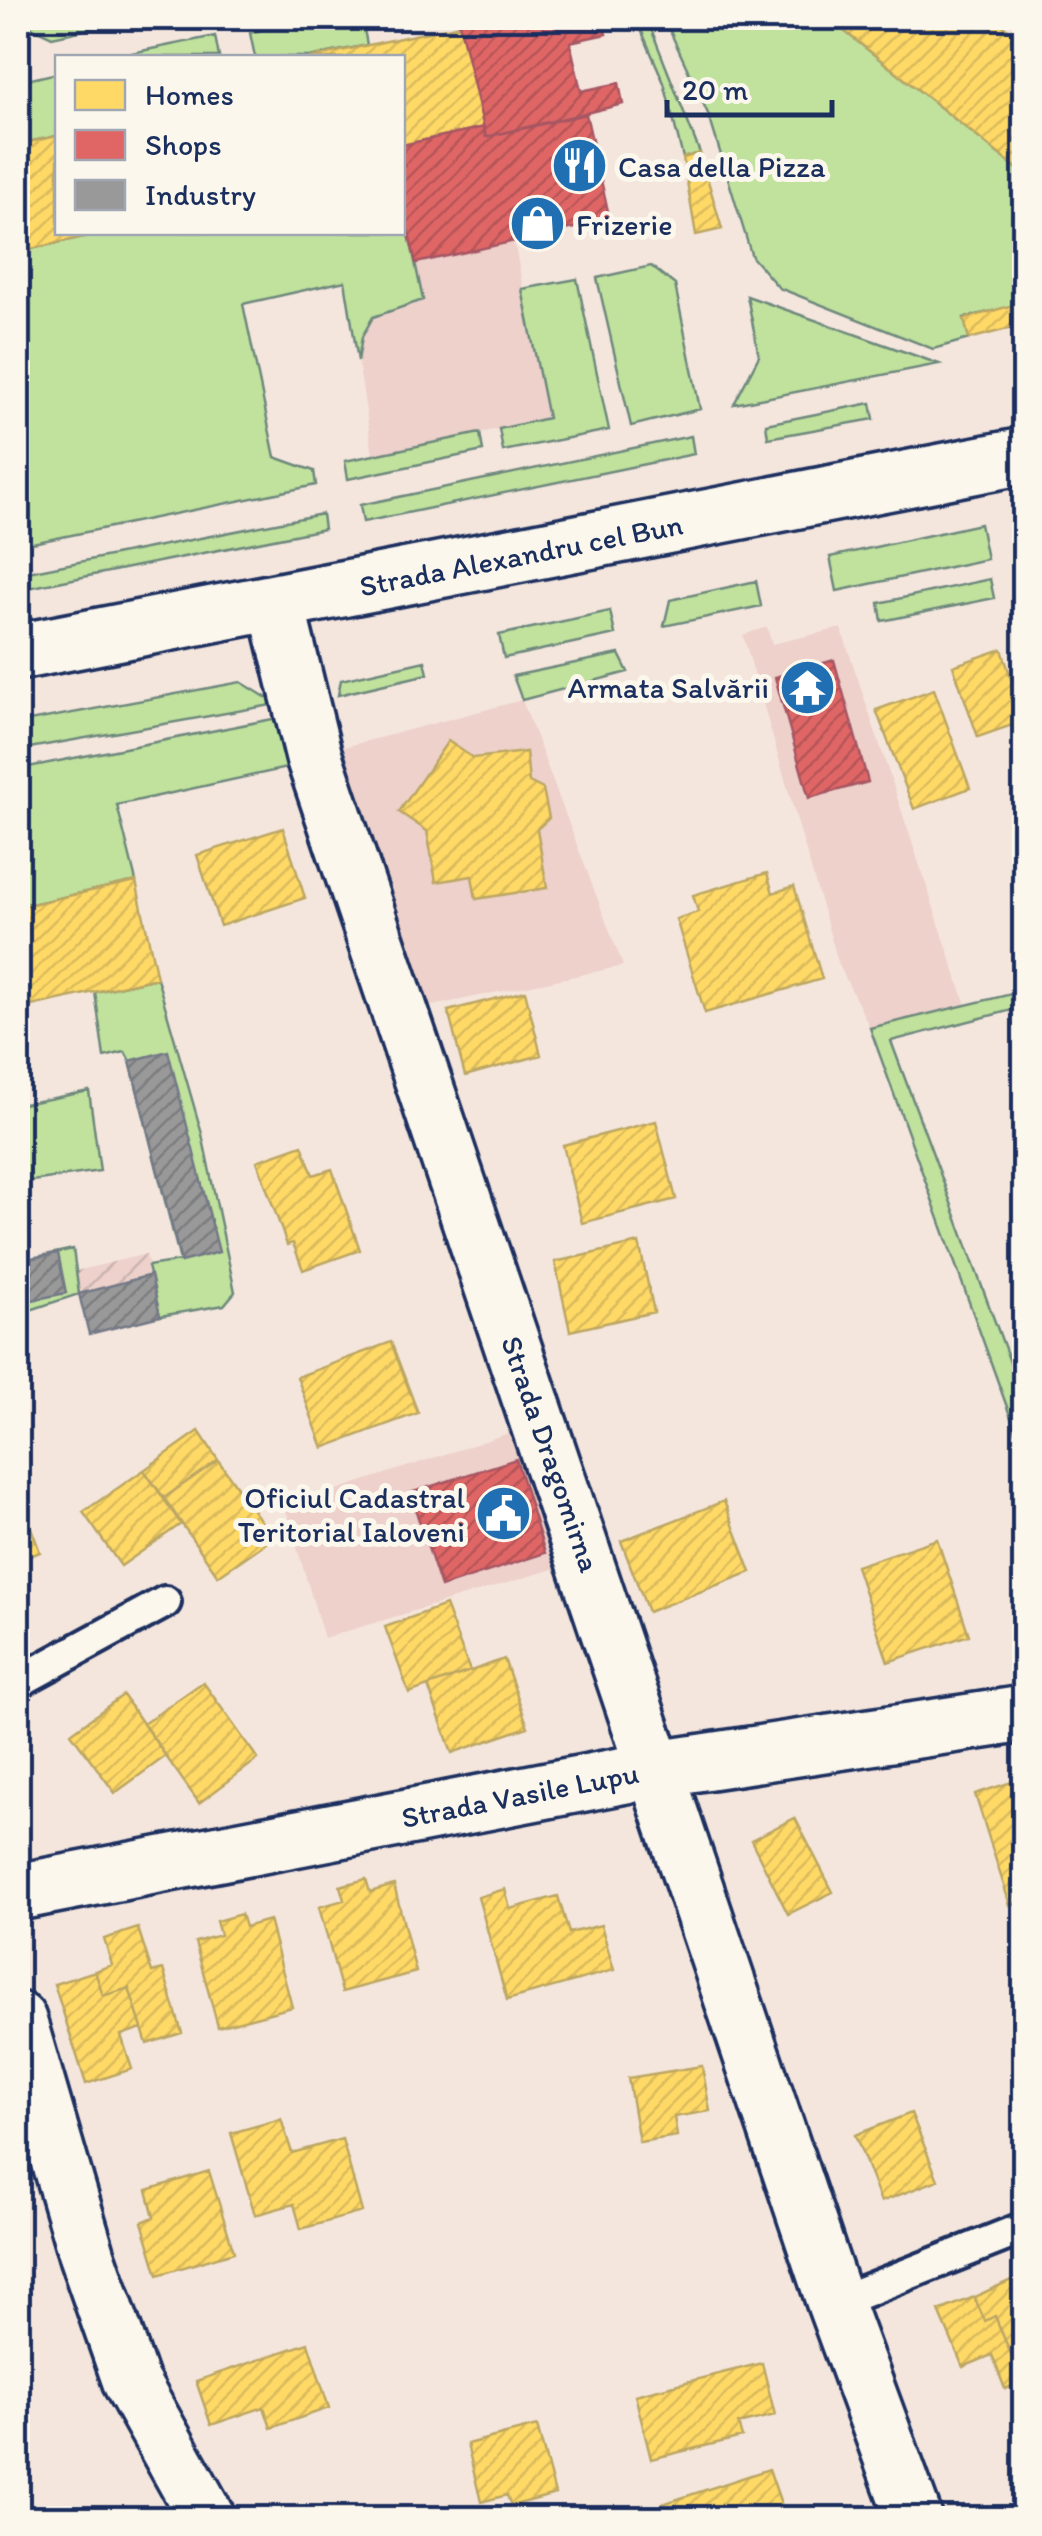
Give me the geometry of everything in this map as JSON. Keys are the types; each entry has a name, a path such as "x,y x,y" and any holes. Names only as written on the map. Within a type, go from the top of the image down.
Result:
{"street":[{"name":"Strada Alexandru cel Bun","path":"18,652 1024,456"},
{"name":"Strada Dragomirna","path":"276,603 314,756 834,2303 914,2518"},
{"name":"Strada Vasile Lupu","path":"18,1892 657,1769 1024,1714"},
{"path":"18,2020 87,2256 132,2382 208,2518"}],"lane":[{"path":"18,1682 165,1602"},
{"path":"834,2303 1024,2228"}],"shaded area":[{"path":"514,241 548,419 373,455 358,361 362,337 373,317 423,300 416,263"},
{"path":"767,627 772,644 841,628 966,1005 870,1028 839,965 743,635"},
{"path":"522,700 623,966 427,1007 337,749"},
{"path":"146,1254 160,1316 89,1334 76,1271"},
{"path":"518,1430 563,1566 324,1638 285,1507"}],"green space":[{"path":"21,18 141,18 52,37 22,23"},
{"path":"305,18 362,18 367,45 319,55 255,55 250,33"},
{"path":"636,18 648,21 700,153 683,158 664,83"},
{"path":"664,18 828,18 1024,174 1024,347 1021,348 1013,306 964,318 969,339 933,349 779,288 752,257 709,116"},
{"path":"215,36 219,55 122,55"},
{"path":"55,73 55,136 18,144 18,82"},
{"path":"405,214 423,300 373,317 362,337 358,361 345,281 243,304 275,457 314,471 316,485 18,546 18,252 92,235 405,235"},
{"path":"651,266 675,285 700,409 631,426 597,278"},
{"path":"577,279 609,430 503,451 499,429 548,418 522,289"},
{"path":"747,296 939,364 734,404 759,356"},
{"path":"871,403 874,419 768,438 766,424"},
{"path":"480,433 483,451 348,479 345,461"},
{"path":"691,436 694,454 363,522 360,505"},
{"path":"322,514 324,529 18,590 18,574"},
{"path":"980,524 987,559 837,591 830,557"},
{"path":"990,579 994,598 882,621 879,603"},
{"path":"756,581 761,606 664,626 670,600"},
{"path":"610,611 615,634 504,658 499,635"},
{"path":"619,654 628,672 522,700 513,676"},
{"path":"425,661 428,674 338,695 341,680"},
{"path":"241,682 277,704 18,750 18,723"},
{"path":"283,717 296,766 117,805 136,881 18,907 18,769"},
{"path":"157,978 202,1134 235,1292 224,1305 160,1316 148,1266 180,1261 130,1061 125,1052 104,1057 95,992"},
{"path":"1024,991 1024,1007 891,1041 1024,1400 1024,1454 870,1028"},
{"path":"89,1091 100,1171 18,1183 18,1105"},
{"path":"73,1249 79,1294 18,1314 18,1261"}],"building: Homes":[{"path":"828,18 994,18 1024,42 1024,174"},
{"path":"460,25 484,127 405,144 405,55 323,55"},
{"path":"55,137 55,235 92,235 18,252 18,144"},
{"path":"700,153 722,229 696,235 683,158"},
{"path":"1013,305 1019,326 969,339 964,319"},
{"path":"1002,649 1024,721 978,737 953,666"},
{"path":"934,689 970,788 914,809 876,710"},
{"path":"448,741 473,758 526,752 529,782 543,789 549,818 537,829 547,888 476,899 472,876 436,882 427,831 399,812"},
{"path":"283,828 305,898 220,926 197,855"},
{"path":"767,873 773,893 794,886 822,979 705,1013 676,919 698,912 693,895"},
{"path":"136,881 157,978 18,1009 18,907"},
{"path":"525,991 541,1055 465,1076 448,1011"},
{"path":"656,1121 676,1199 582,1223 563,1145"},
{"path":"302,1145 313,1175 332,1169 360,1250 303,1270 293,1243 287,1245 257,1161"},
{"path":"639,1243 654,1312 570,1331 555,1262"},
{"path":"391,1342 418,1413 323,1448 297,1377"},
{"path":"199,1431 218,1460 164,1498 144,1470"},
{"path":"218,1460 273,1538 218,1576 164,1498"},
{"path":"144,1470 181,1524 121,1566 83,1512"},
{"path":"18,1492 40,1552 18,1561"},
{"path":"724,1501 751,1572 648,1612 621,1541"},
{"path":"937,1539 969,1635 888,1662 856,1566"},
{"path":"445,1605 470,1671 409,1693 385,1627"},
{"path":"504,1659 528,1727 452,1753 428,1686"},
{"path":"203,1682 258,1759 199,1803 143,1724"},
{"path":"123,1695 166,1756 115,1793 71,1733"},
{"path":"1024,1778 1024,1901 1010,1905 975,1794"},
{"path":"795,1818 833,1892 788,1914 751,1840"},
{"path":"366,1879 370,1892 394,1885 416,1972 342,1992 319,1907 344,1900 340,1886"},
{"path":"505,1889 510,1909 558,1896 569,1933 601,1925 614,1970 507,2000 478,1897"},
{"path":"241,1914 245,1927 269,1920 292,2007 218,2027 195,1942 220,1935 216,1921"},
{"path":"138,1928 152,1972 163,1969 182,2033 147,2044 129,1988 103,1996 95,1971 112,1965 104,1939"},
{"path":"95,1971 103,1996 129,1988 142,2028 121,2035 132,2069 86,2084 54,1984"},
{"path":"702,2066 710,2111 674,2117 677,2136 639,2142 628,2078"},
{"path":"911,2113 938,2180 881,2202 855,2135"},
{"path":"281,2119 292,2153 342,2139 362,2212 301,2229 294,2204 255,2215 231,2133"},
{"path":"209,2171 234,2252 158,2275 142,2222 154,2217 147,2190"},
{"path":"1020,2276 1024,2286 1024,2357 1022,2352 1012,2357 995,2316 985,2321 974,2297"},
{"path":"974,2297 985,2321 995,2316 1012,2357 1022,2352 1024,2381 1005,2389 992,2355 963,2367 939,2311"},
{"path":"308,2343 329,2408 271,2428 264,2407 211,2425 196,2381"},
{"path":"762,2363 775,2415 738,2424 742,2437 651,2459 635,2395"},
{"path":"537,2426 555,2494 511,2506 507,2495 481,2502 467,2444"},
{"path":"769,2469 786,2518 620,2518"}],"building: Shops":[{"path":"458,18 602,18 606,34 570,42 581,91 619,83 623,104 486,137"},
{"path":"586,114 610,220 416,263 405,217 405,144 484,127 486,137"},
{"path":"834,660 868,782 809,798 775,677"},
{"path":"516,1459 545,1553 441,1587 410,1493"}],"building: Industry":[{"path":"168,1051 219,1252 181,1262 130,1061"},
{"path":"58,1253 66,1293 18,1303 18,1261"},
{"path":"151,1275 160,1316 89,1334 79,1294"}],"place":[{"name":"Casa della Pizza","path":"579,166"},
{"name":"Frizerie","path":"537,224"},
{"name":"Armata Salvării","path":"808,687"},
{"name":"Oficiul Cadastral Teritorial Ialoveni","path":"504,1514"}]}
